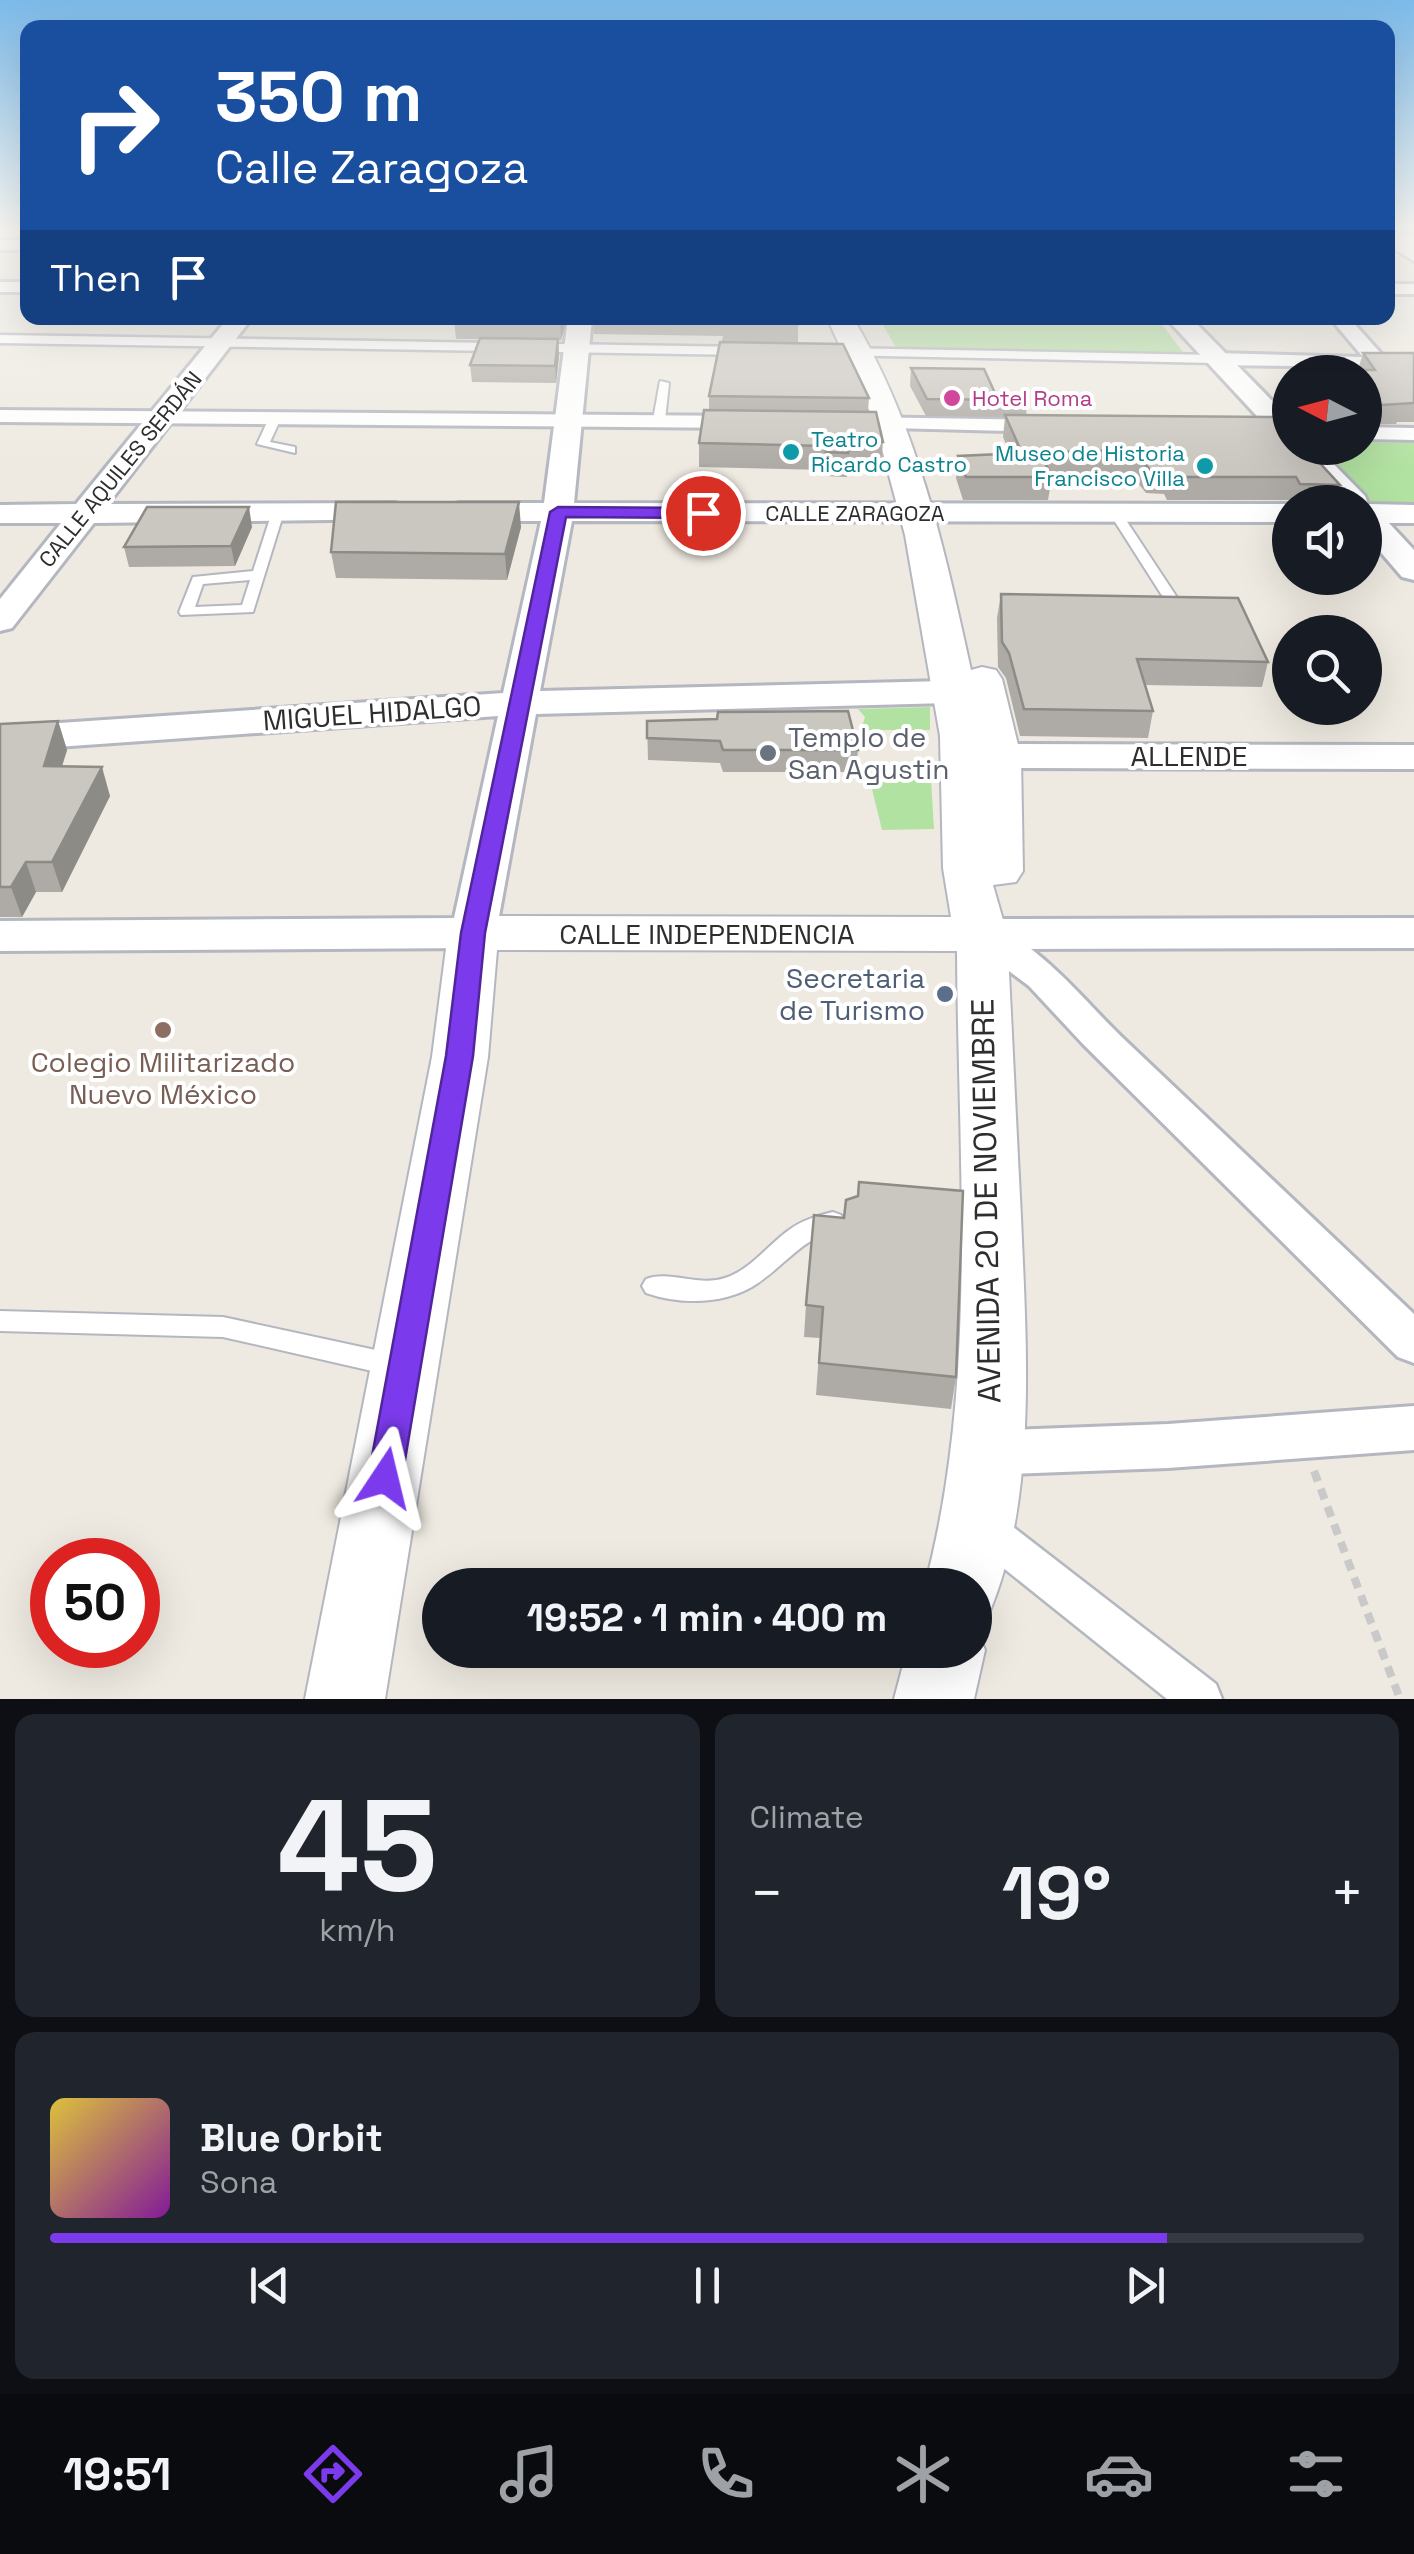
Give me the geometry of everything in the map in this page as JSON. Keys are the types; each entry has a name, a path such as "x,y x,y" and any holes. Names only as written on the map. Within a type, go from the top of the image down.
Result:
{"main road":[{"name":"AVENIDA 20 DE NOVIEMBRE","path":"847,325 872,352"},
{"name":"AVENIDA 20 DE NOVIEMBRE","path":"863,325 904,424 933,514 970,691 999,904 982,934 977,1228 994,1370 978,1524 966,1568"},
{"name":"CALLE INDEPENDENCIA","path":"473,933 982,934"},
{"path":"345,1699 460,1056 473,933"},
{"path":"934,1699 942,1668"}],"street":[{"name":"CALLE AQUILES SERDÁN","path":"0,621 235,325"},
{"path":"1184,325 1272,415"},
{"path":"824,352 1388,363 1347,325"},
{"path":"473,933 558,512 572,419 579,333"},
{"path":"0,339 221,343 579,333 767,351"},
{"path":"0,416 775,422"},
{"path":"834,423 1074,427"},
{"path":"1250,429 1272,432"},
{"path":"1382,433 1414,434"},
{"path":"1320,465 1338,485"},
{"name":"CALLE ZARAGOZA","path":"0,514 1272,513"},
{"path":"1382,514 1414,514"},
{"path":"1382,533 1414,570"},
{"name":"MIGUEL HIDALGO","path":"0,739 517,703 970,691"},
{"name":"ALLENDE","path":"981,756 1414,757"},
{"name":"CALLE INDEPENDENCIA","path":"0,936 473,933"},
{"name":"CALLE INDEPENDENCIA","path":"982,934 1414,933"},
{"path":"982,934 1042,978 1414,1344"},
{"path":"985,1453 1168,1446 1414,1428"},
{"path":"978,1524 1201,1699"}],"lane":[{"path":"658,420 664,383"},
{"path":"275,418 262,444 290,450"},
{"path":"259,575 198,580 186,612 245,611 250,607 278,512"},
{"path":"1116,514 1175,605 1184,609"},
{"path":"654,1286 712,1291 742,1282 768,1264 806,1226 844,1220"},
{"path":"0,1321 224,1328 405,1367"}],"path":[{"path":"1301,1436 1400,1699"}],"green space":[{"path":"883,325 1162,325 1183,352 903,349 895,346"},
{"path":"1382,442 1414,443 1414,507 1382,507 1382,485 1355,485 1336,465 1382,465"},
{"path":"930,707 930,730 861,730 865,717 858,709"},
{"path":"931,779 934,829 882,830 870,781"}],"building":[{"path":"480,338 558,339 555,366 470,365"},
{"path":"720,342 843,344 869,398 709,396"},
{"path":"1414,353 1414,403 1382,405 1382,355 1364,355"},
{"path":"911,368 984,369 995,393 1028,394 1028,400 927,399"},
{"path":"704,410 876,412 883,442 859,441 860,450 848,453 826,452 825,446 699,443"},
{"path":"1005,415 1272,417 1272,465 1322,465 1340,485 1300,484 1296,477 1172,477 1168,471 1150,470 1137,454 1123,455 1120,450 1030,453 1040,453 1052,477 966,477 958,456 1022,453"},
{"path":"336,502 519,502 505,554 331,552"},
{"path":"147,507 249,507 231,546 124,547"},
{"path":"1001,594 1238,598 1268,662 1137,659 1153,711 1024,709 1009,653 1002,642"},
{"path":"848,711 858,750 723,750 720,741 647,738 647,721 717,719 718,712"},
{"path":"58,721 44,766 102,767 52,862 26,862 11,887 0,887 0,724"},
{"path":"859,1182 963,1191 956,1377 819,1363 823,1307 806,1305 814,1215 844,1218 846,1200 858,1196"}],"place":[{"name":"Hotel Roma","path":"952,398"},
{"name":"Teatro Ricardo Castro","path":"791,452"},
{"name":"Museo de Historia Francisco Villa","path":"1205,466"},
{"name":"Templo de San Agustin","path":"768,753"},
{"name":"Secretaria de Turismo","path":"945,994"},
{"name":"Colegio Militarizado Nuevo México","path":"163,1030"}],"route":[{"path":"385,1478 460,1056 473,933 558,512 703,513"}]}
